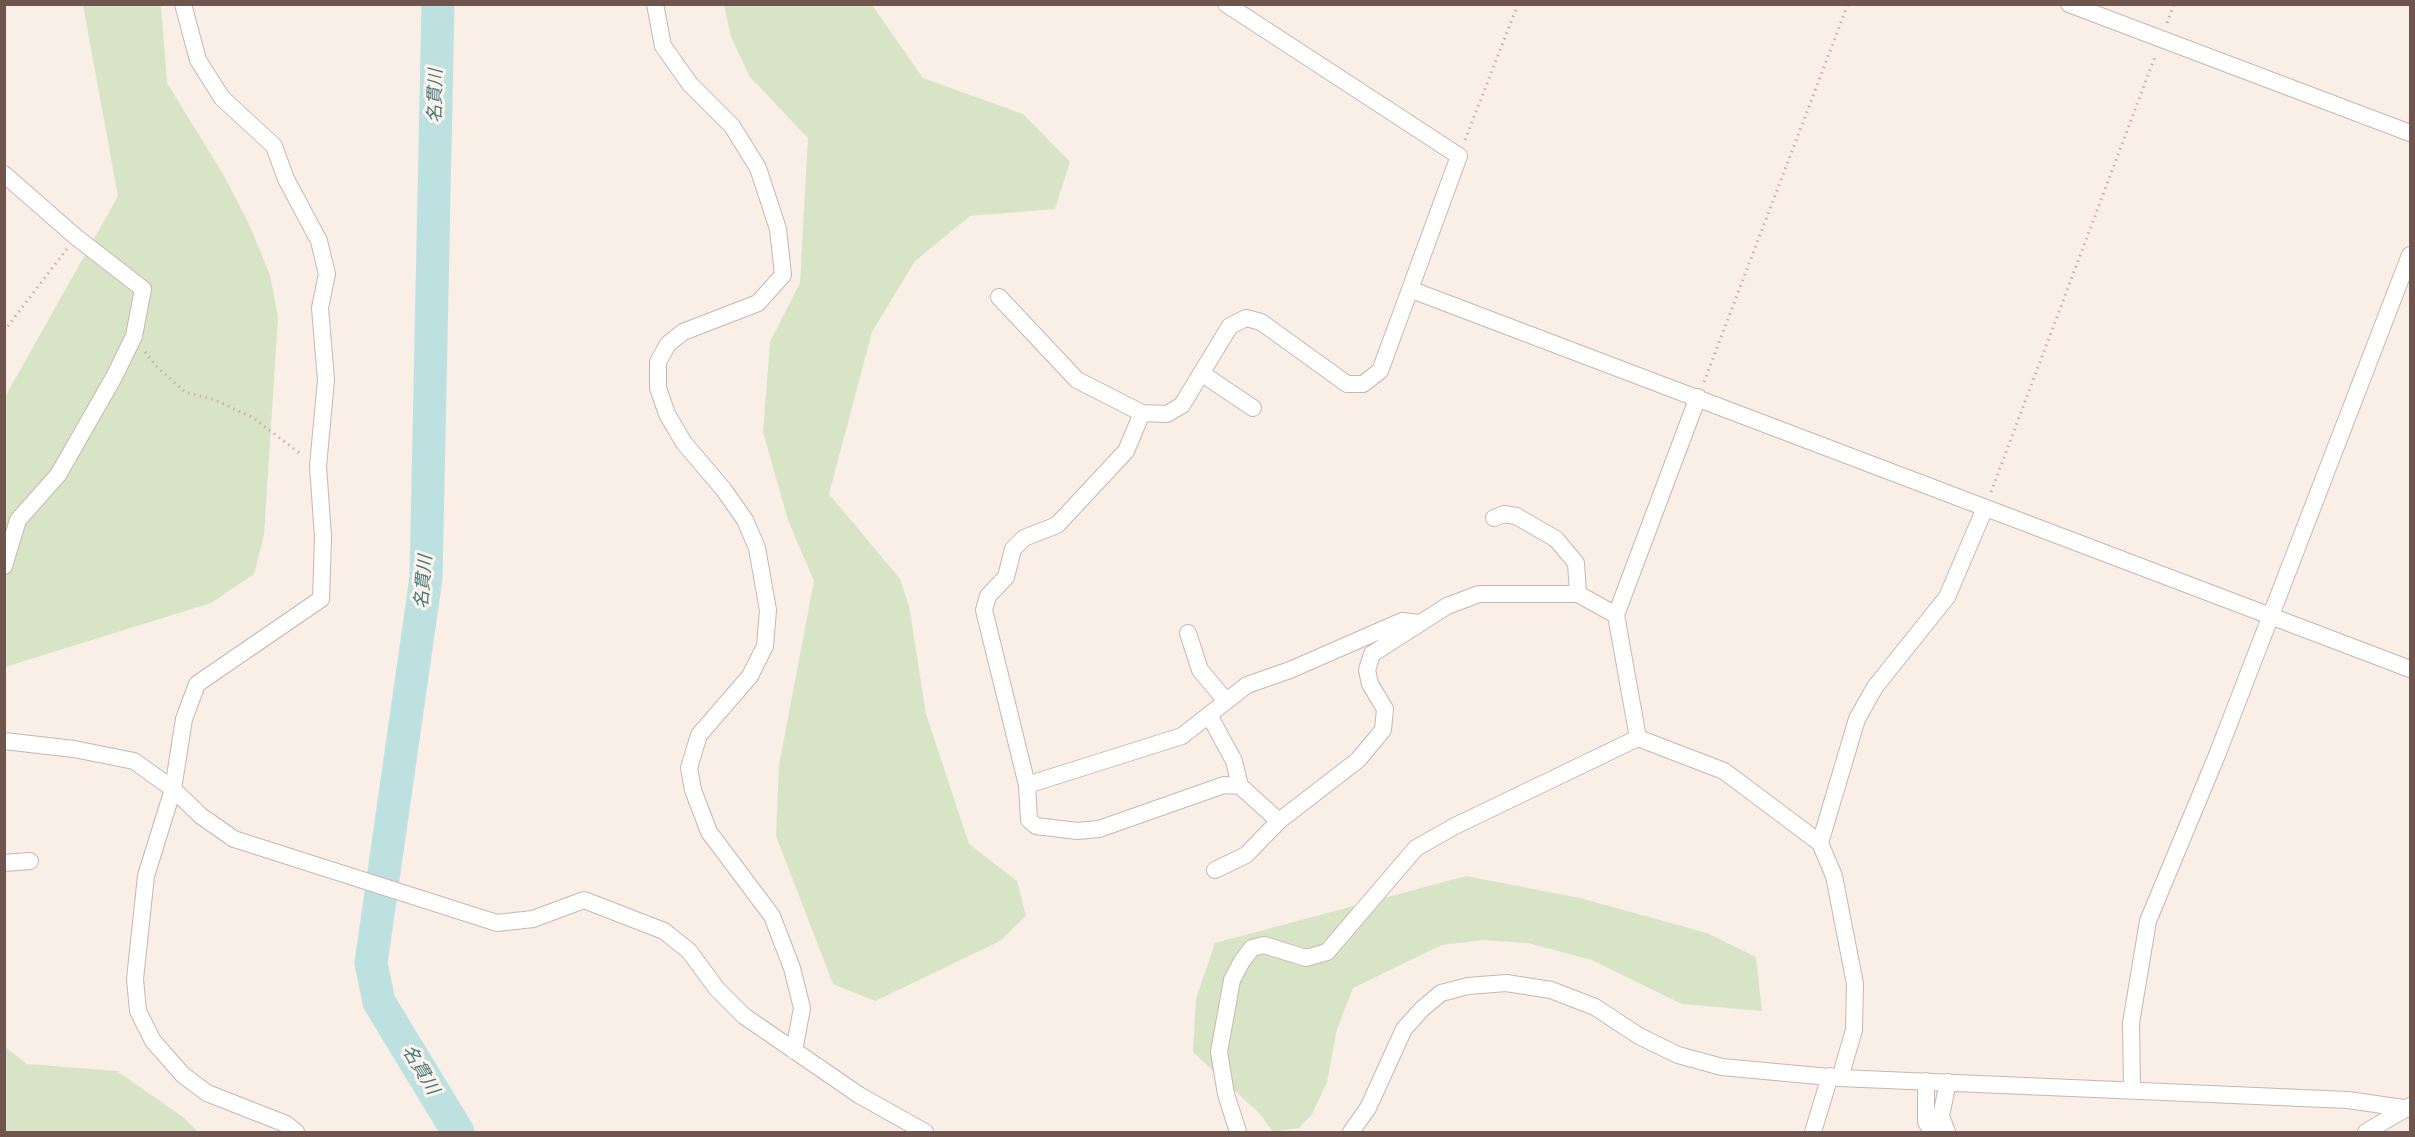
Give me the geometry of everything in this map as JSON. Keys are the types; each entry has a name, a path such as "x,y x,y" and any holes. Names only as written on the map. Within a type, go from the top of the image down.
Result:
{"street":[{"path":"183,4 198,60 222,98 274,146 286,179 319,241 327,273 320,308 326,380 318,466 323,537 321,599 197,684 184,719 173,789 146,876 135,979 138,1011 153,1041 183,1075 207,1094 286,1124 296,1132"},
{"path":"655,4 663,46 690,84 732,126 758,168 778,230 783,275 758,303 683,332 668,344 658,362 658,388 667,414 684,443 735,505 745,520 757,548 768,610 765,646 750,676 699,735 689,768 693,790 710,832 743,881 772,916 792,968 801,1008 794,1051"},
{"path":"999,297 1077,381 1142,413 1167,414 1182,405 1230,326 1246,318 1262,322 1347,384 1363,384 1380,371 1412,290 1459,156 1226,4"},
{"path":"2069,4 2410,133"},
{"path":"4,174 76,237 143,288 134,336 114,377 58,475 18,520 4,566"},
{"path":"2132,1089 2131,1023 2148,921 2272,615 2410,255"},
{"path":"1412,290 2410,669"},
{"path":"1202,373 1253,408"},
{"path":"1638,738 1616,615 1698,397"},
{"path":"1142,413 1126,451 1057,525 1024,538 1012,549 1006,577 988,596 984,610 1027,785 1029,820 1036,826 1077,831 1100,830 1224,785 1240,786"},
{"path":"1820,843 1857,719 1875,687 1947,597 1985,508"},
{"path":"1494,518 1504,514 1516,516 1556,539 1576,562 1578,594"},
{"path":"1215,870 1246,855 1279,821 1358,760 1383,730 1385,709 1370,684 1366,670 1372,654 1420,623 1447,606 1479,594 1578,594 1616,615"},
{"path":"1027,785 1182,736 1247,685 1290,670 1401,621 1420,623"},
{"path":"1188,633 1200,670 1226,701"},
{"path":"1209,715 1234,761 1240,786 1279,821"},
{"path":"1238,1132 1226,1094 1219,1052 1232,981 1242,961 1252,948 1264,945 1306,958 1327,952 1416,848 1466,821 1638,738 1724,771 1820,843 1834,876 1855,984 1854,1030 1813,1132"},
{"path":"4,741 74,749 134,761 173,789 201,816 234,839 497,923 533,919 584,900 664,931 688,951 717,989 744,1016 859,1095 925,1132"},
{"path":"4,863 30,861"},
{"path":"1351,1132 1368,1108 1404,1029 1422,1009 1441,993 1468,986 1506,983 1551,990 1595,1007 1639,1036 1678,1055 1722,1067 1835,1077 2348,1100 2410,1108"},
{"path":"1926,1081 1926,1122 1932,1132"},
{"path":"1947,1132 1941,1116 1948,1082"},
{"path":"2366,1132 2410,1108"}],"path":[{"path":"1459,156 1518,4"},
{"path":"1698,397 1848,4"},
{"path":"1985,508 2161,40"},
{"path":"4,332 76,237"},
{"path":"134,336 155,365 185,392 214,400 252,417 318,466"}],"green space":[{"path":"83,5 161,5 167,83 223,174 249,224 270,275 278,317 264,535 254,574 211,603 5,667 5,397 118,196"},
{"path":"724,5 872,5 923,78 1023,114 1070,162 1055,209 970,216 915,261 872,332 829,494 900,579 909,606 926,714 969,844 1017,881 1026,916 1000,941 875,1001 833,984 776,836 779,765 814,581 788,520 763,432 770,342 800,283 808,138 750,77 731,37"},
{"path":"1466,876 1580,898 1707,933 1756,957 1762,1011 1682,1004 1592,960 1528,943 1483,940 1442,945 1353,988 1337,1029 1327,1082 1312,1114 1299,1128 1273,1132 1260,1114 1193,1052 1196,999 1215,943"},
{"path":"5,1047 27,1064 117,1071 183,1117 198,1132 5,1132"}],"waterway":[{"name":"名貫川","path":"438,4 426,578 371,963 379,1002 458,1132"}]}
